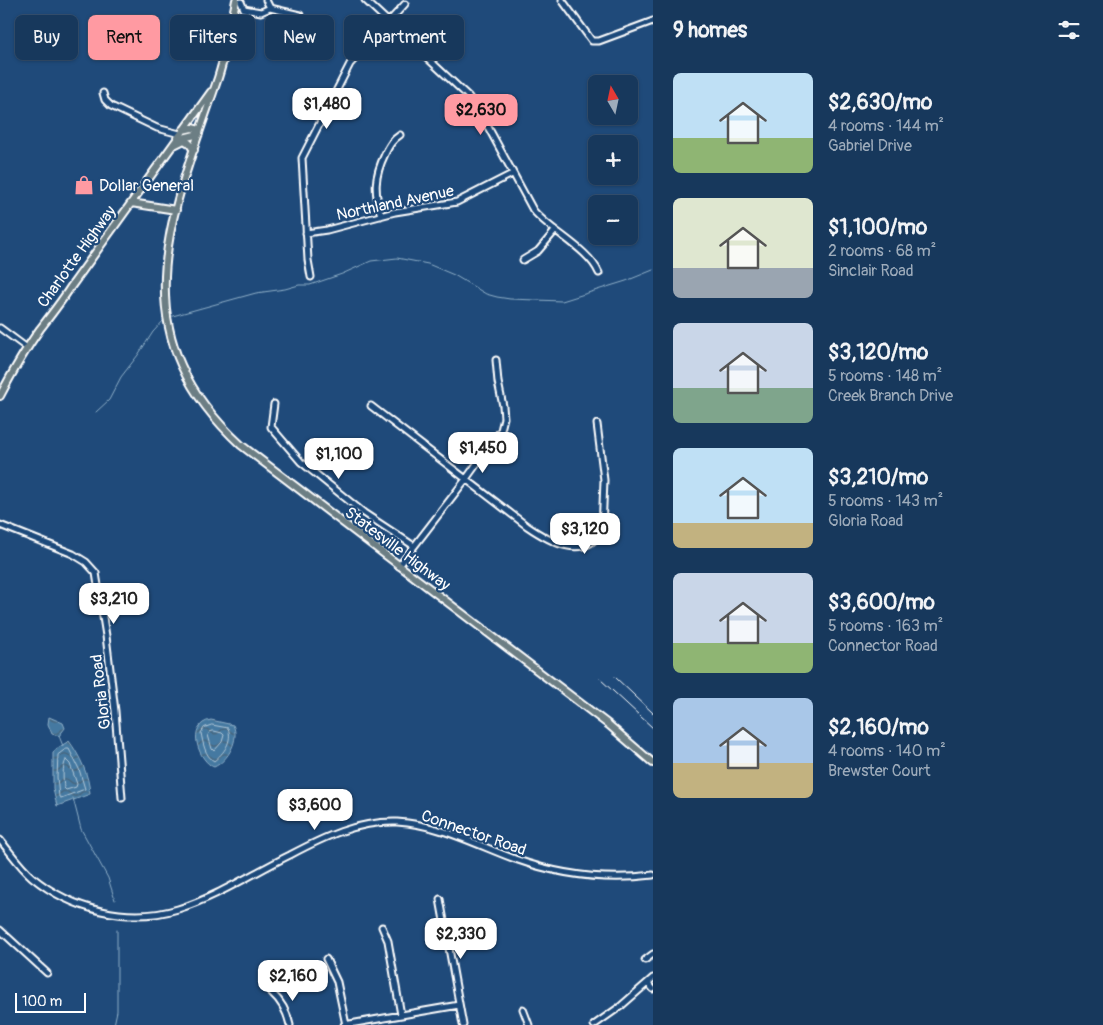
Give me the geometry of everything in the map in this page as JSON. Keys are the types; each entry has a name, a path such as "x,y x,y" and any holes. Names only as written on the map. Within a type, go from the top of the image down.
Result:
{"main road":[{"name":"Charlotte Highway","path":"0,396 27,348 213,90 240,1"},
{"name":"Statesville Highway","path":"213,90 176,210 166,251 164,278 165,305 172,341 189,383 204,406 215,420 241,445 609,725 653,763"},
{"path":"181,132 192,128 200,132"},
{"path":"173,144 183,137 200,132"},
{"path":"173,144 184,140 194,150"},
{"path":"131,203 176,210"}],"street":[{"path":"266,0 270,8"},
{"path":"365,0 381,15"},
{"path":"562,0 592,41 599,41 653,21"},
{"path":"240,1 244,9 250,11 261,12 270,8 300,15"},
{"path":"395,15 405,4"},
{"path":"312,277 308,260 302,158 321,118 354,60"},
{"path":"429,60 473,102 533,210 544,223 586,255 599,272"},
{"path":"103,93 105,100 111,106 157,128 181,132"},
{"path":"300,107 321,118"},
{"path":"380,216 376,196 376,174 392,140 400,135"},
{"name":"Northland Avenue","path":"306,233 327,230 395,212 457,202 512,174"},
{"path":"523,260 538,251 554,231"},
{"path":"0,328 27,348"},
{"path":"399,566 502,430 503,406 496,360"},
{"path":"274,404 271,427 300,462 364,513 414,546"},
{"path":"371,406 546,539 566,546 589,544 602,530 604,480 597,424"},
{"name":"Gloria Road","path":"0,525 73,554 86,562 96,573 115,711 122,798"},
{"name":"Connector Road","path":"0,840 21,866 60,896 86,907 126,915 164,913 189,905 330,835 361,825 378,823 408,823 434,828 515,859 568,874 605,877 653,875"},
{"path":"440,899 463,1025"},
{"path":"382,927 388,941 401,1015"},
{"path":"0,930 47,973"},
{"path":"644,960 653,954"},
{"path":"326,959 337,982 345,1025 459,1005"},
{"path":"594,1025 621,1006 653,978"},
{"path":"648,983 653,989"},
{"path":"272,993 283,1004 290,1025"},
{"path":"523,1009 529,1025"}],"water":[{"path":"49,717 63,723 65,728 59,736 52,734 48,724"},
{"path":"211,720 233,725 235,731 234,743 228,755 214,767 208,764 197,743 198,728 203,723"},
{"path":"69,741 83,766 90,794 57,806 53,789 53,753"}],"waterway":[{"path":"169,317 256,293 299,285 310,285 371,261 397,258 428,264 454,275 486,294 510,299 562,301 626,281 653,270"},
{"path":"96,412 109,400 121,377 153,332 165,319"},
{"path":"59,736 63,746"},
{"path":"73,798 81,829 108,878 115,900"},
{"path":"114,1025 117,1011 117,930"}],"railway":[{"path":"615,677 653,713"},
{"path":"600,679 653,728"}],"place":[{"name":"Dollar General","path":"84,185"}]}
